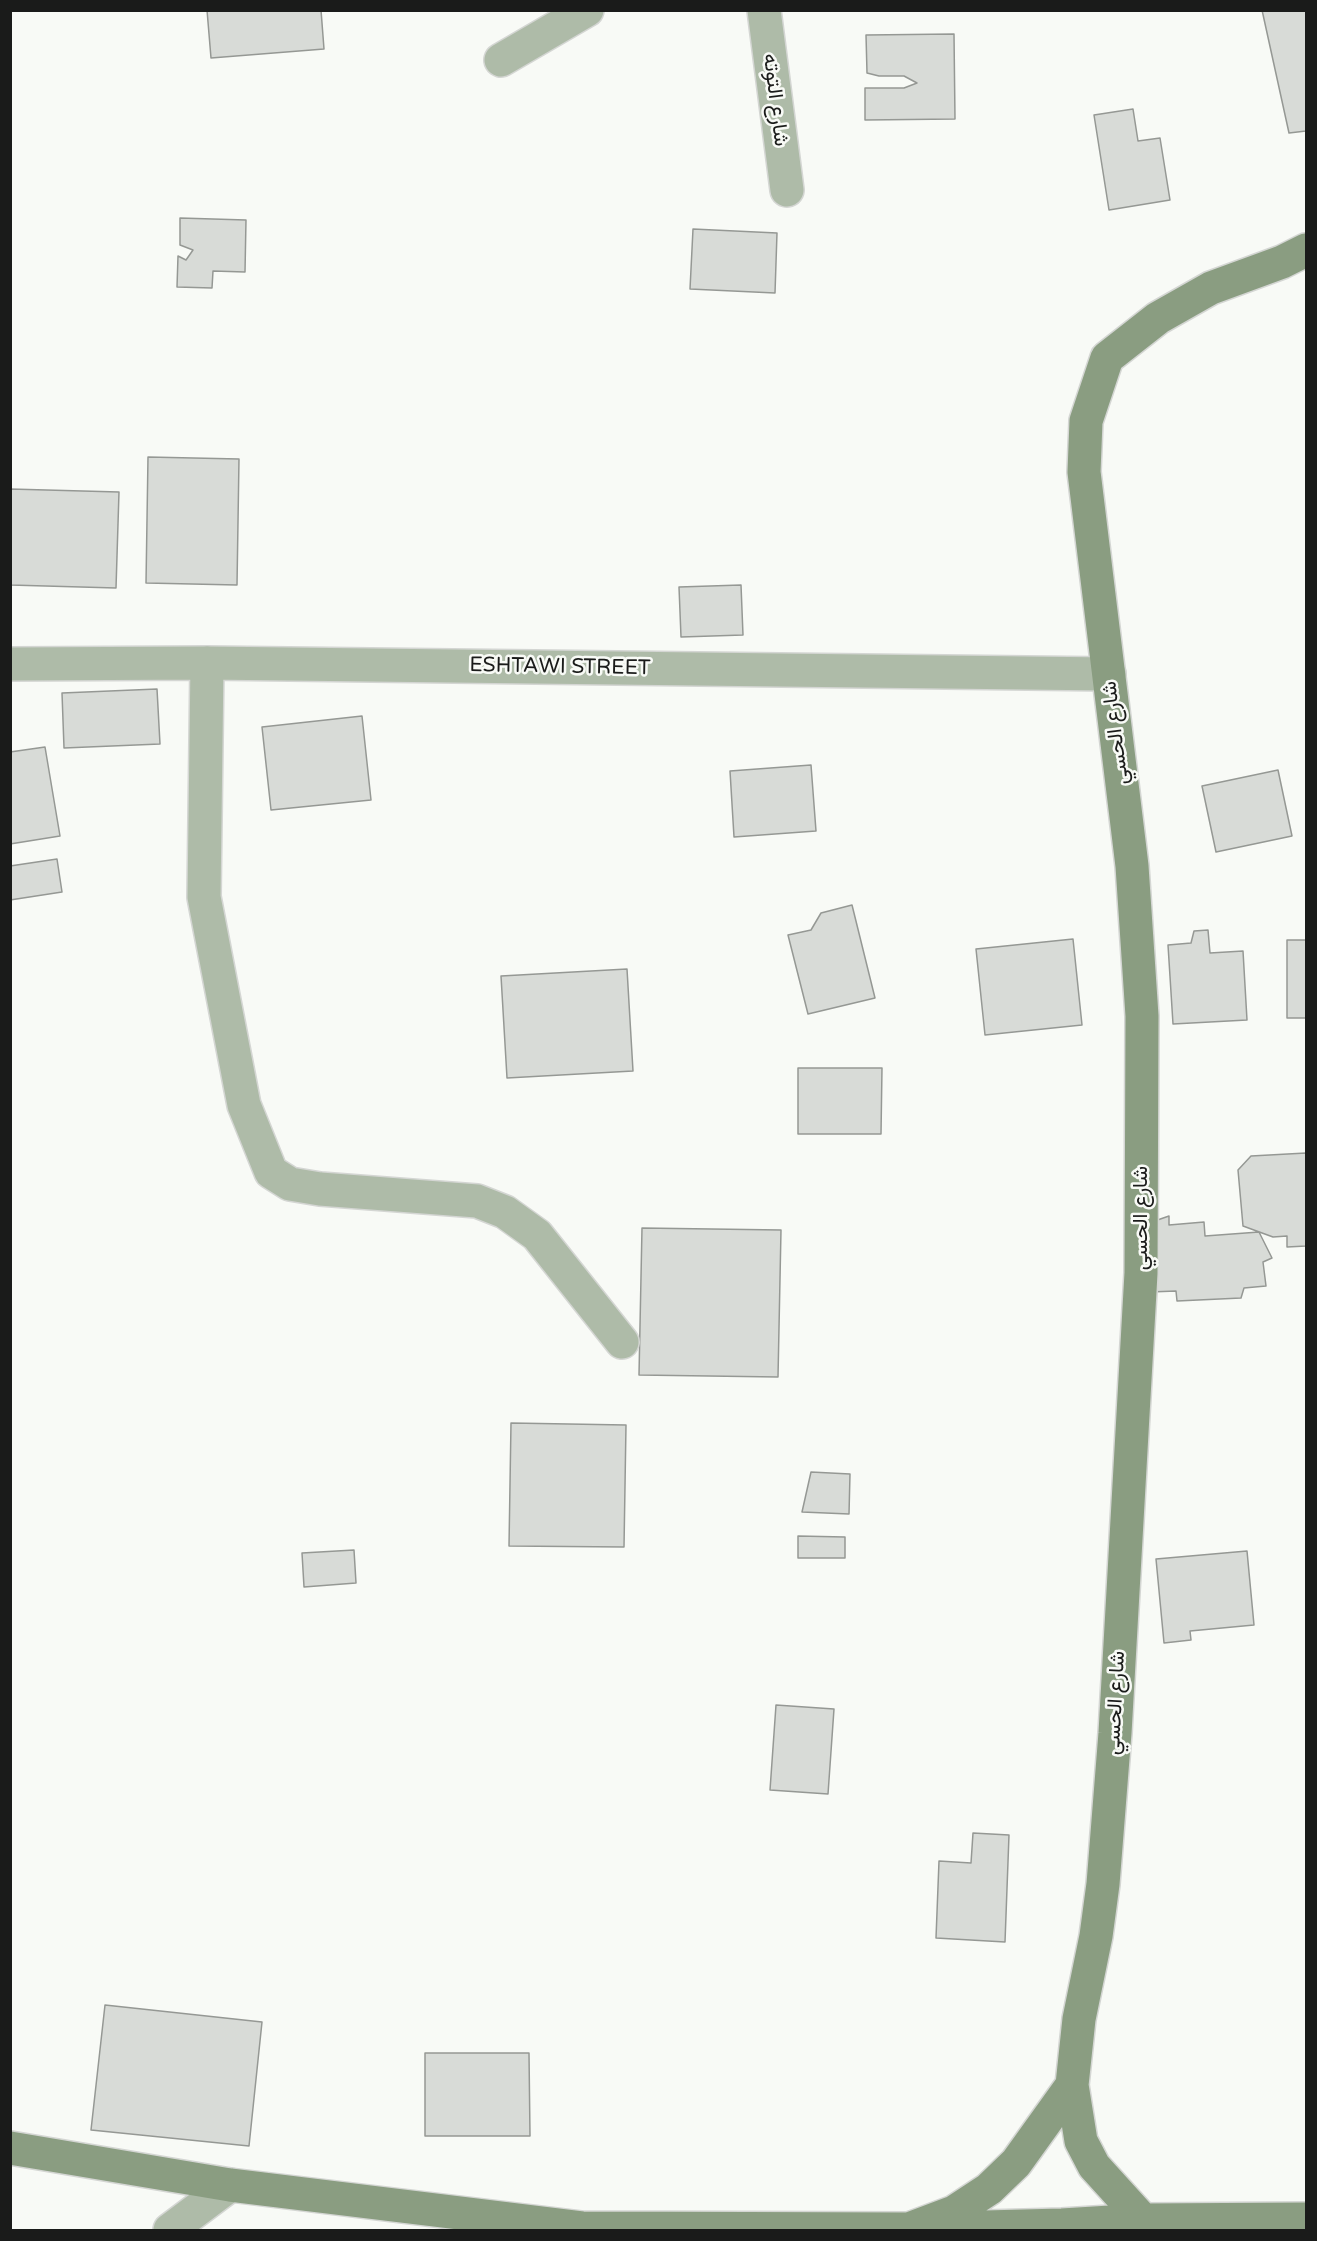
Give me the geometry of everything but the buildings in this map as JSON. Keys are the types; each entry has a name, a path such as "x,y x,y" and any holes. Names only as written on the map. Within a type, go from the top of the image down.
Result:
{"street":[{"path":"501,60 587,10"},
{"name":"شارع التوته","path":"764,10 787,190"},
{"name":"شارع الحسي","path":"909,2229 954,2212 988,2189 1016,2163 1072,2085 1079,2019 1096,1936 1103,1884 1141,1273 1142,1016 1132,866 1084,472 1086,421 1107,358 1158,318 1211,288 1306,250"},
{"path":"207,663 204,897 244,1105 271,1172 290,1184 310,1188 477,1201 505,1212 537,1235 622,1342"},
{"name":"ESHTAWI STREET","path":"10,664 207,663 1109,674"},
{"path":"1072,2085 1081,2141 1094,2166 1143,2220"},
{"path":"10,2148 230,2185 582,2228 909,2229 1062,2225 1143,2220 1306,2219"},
{"path":"170,2230 230,2185"}]}
